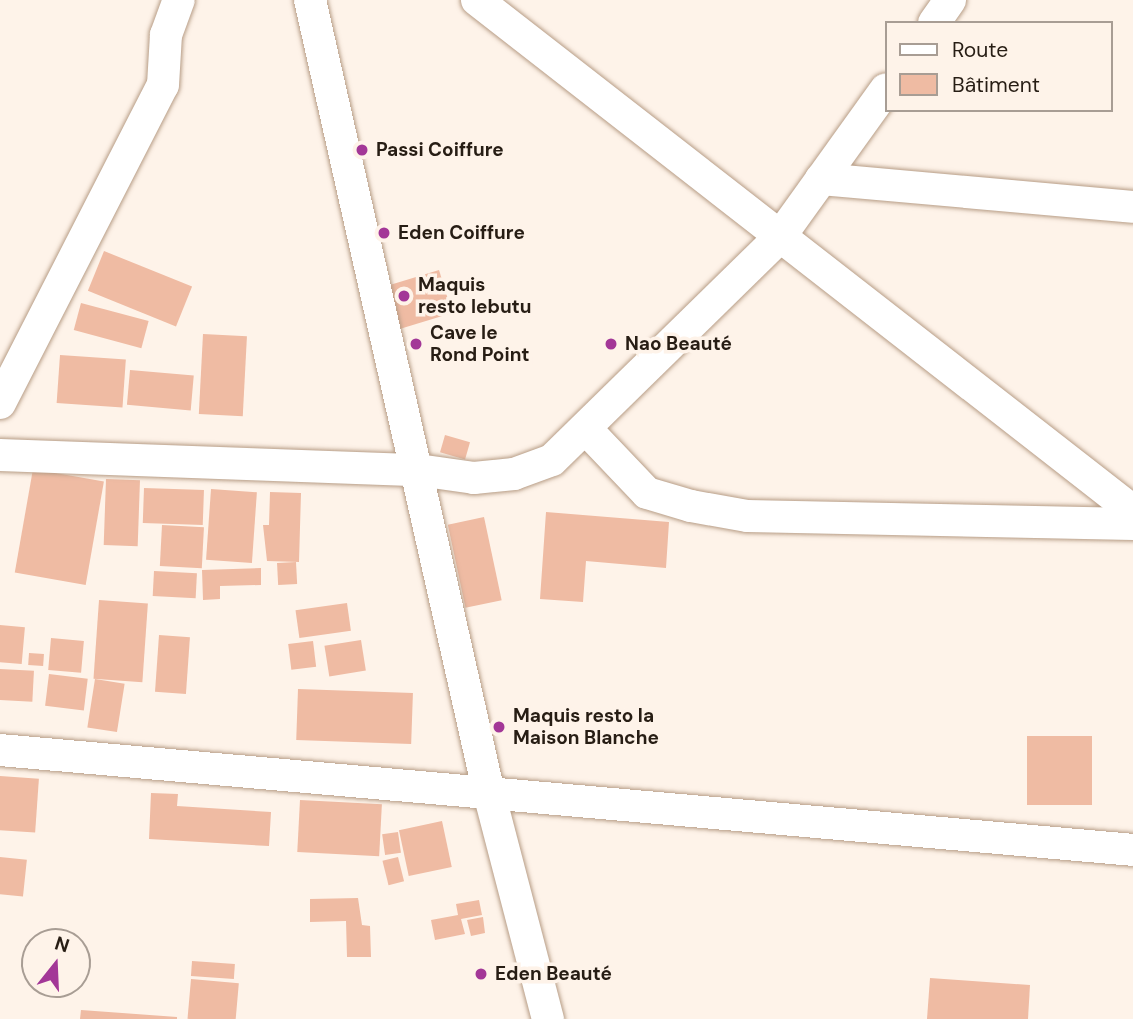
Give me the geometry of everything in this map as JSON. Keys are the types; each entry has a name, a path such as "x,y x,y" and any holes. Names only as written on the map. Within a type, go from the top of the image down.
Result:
{"street":[{"path":"0,403 163,85 166,34 178,0"},
{"path":"310,0 488,789 548,1019"},
{"path":"477,0 1133,511"},
{"path":"935,21 950,0"},
{"path":"1,458 418,470 474,478 514,474 552,460 779,237 884,92"},
{"path":"821,179 1133,207"},
{"path":"586,429 647,493 691,506 747,516 1133,524"},
{"path":"0,750 488,789 1133,850"}],"building":[{"path":"104,251 192,287 176,326 88,291"},
{"path":"439,270 452,313 401,329 387,286"},
{"path":"81,303 149,321 141,348 74,330"},
{"path":"203,334 247,336 243,416 199,414"},
{"path":"60,355 126,360 122,407 57,403"},
{"path":"130,370 194,376 191,410 127,405"},
{"path":"445,435 470,442 465,459 440,452"},
{"path":"33,469 104,482 86,585 15,572"},
{"path":"106,479 140,480 138,546 104,545"},
{"path":"144,488 204,490 203,525 143,523"},
{"path":"211,489 257,492 252,563 206,560"},
{"path":"270,492 301,493 299,562 267,561 263,525 269,525"},
{"path":"546,512 669,522 666,568 586,561 583,602 540,599"},
{"path":"484,517 502,600 465,608 448,525"},
{"path":"162,525 204,527 202,568 160,566"},
{"path":"296,562 297,584 278,585 277,563"},
{"path":"261,568 261,585 220,586 220,599 203,600 202,570"},
{"path":"154,571 197,573 196,598 153,596"},
{"path":"99,600 148,603 142,682 93,679"},
{"path":"347,603 351,631 299,638 296,610"},
{"path":"0,625 25,627 22,664 0,662"},
{"path":"159,635 190,637 186,694 155,692"},
{"path":"51,638 84,641 81,673 48,670"},
{"path":"361,640 366,671 329,676 324,646"},
{"path":"313,641 316,667 291,670 288,644"},
{"path":"29,653 44,654 43,666 28,665"},
{"path":"0,669 34,671 32,702 0,700"},
{"path":"49,674 88,679 84,711 45,706"},
{"path":"95,679 125,684 117,732 87,727"},
{"path":"298,689 413,693 411,744 296,740"},
{"path":"1027,736 1092,736 1092,805 1027,805"},
{"path":"0,776 39,779 35,833 0,830"},
{"path":"151,793 178,794 177,806 271,812 269,846 149,839"},
{"path":"300,800 382,804 379,856 297,852"},
{"path":"442,821 452,867 409,876 399,830"},
{"path":"398,832 401,853 385,855 382,834"},
{"path":"0,857 27,860 23,897 0,894"},
{"path":"398,857 404,881 389,885 382,861"},
{"path":"358,898 362,925 370,926 371,957 347,957 346,921 310,922 310,899"},
{"path":"479,900 482,915 461,919 465,934 435,940 431,920 458,915 456,904"},
{"path":"483,917 485,933 471,936 467,920"},
{"path":"192,961 235,964 234,979 191,976"},
{"path":"930,978 1030,985 1028,1019 927,1019"},
{"path":"191,979 239,983 236,1019 188,1019"},
{"path":"81,1010 177,1017 177,1019 80,1019"}],"place":[{"name":"Passi Coiffure","path":"362,150"},
{"name":"Eden Coiffure","path":"384,233"},
{"name":"Maquis resto lebutu","path":"404,296"},
{"name":"Cave le Rond Point","path":"416,344"},
{"name":"Nao Beauté","path":"611,344"},
{"name":"Maquis resto la Maison Blanche","path":"499,727"},
{"name":"Eden Beauté","path":"481,974"}]}
